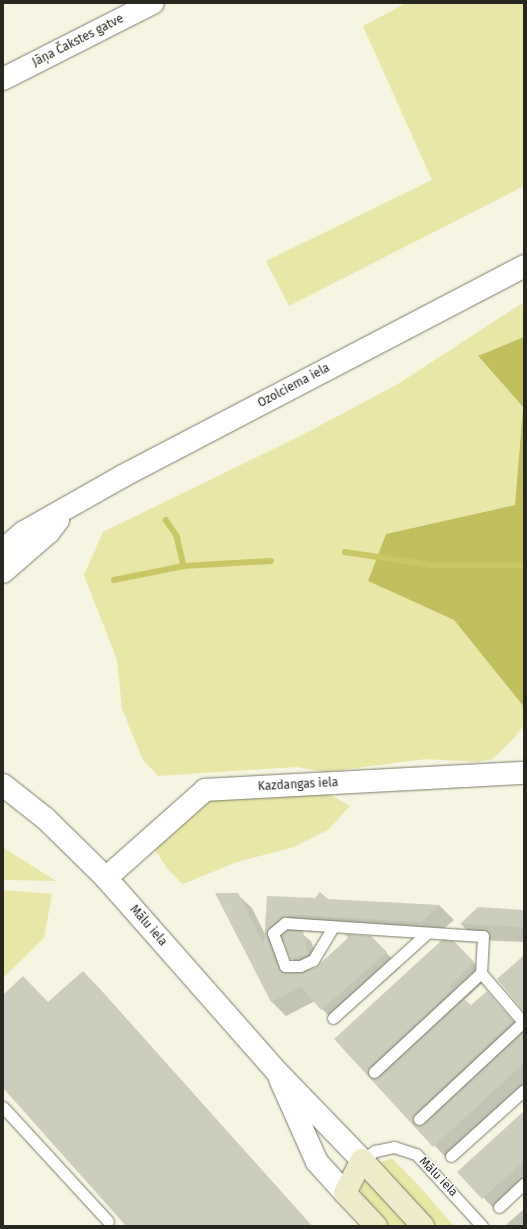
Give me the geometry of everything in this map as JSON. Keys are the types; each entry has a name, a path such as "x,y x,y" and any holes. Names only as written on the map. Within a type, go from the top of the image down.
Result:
{"street":[{"name":"Jāņa Čakstes gatve","path":"3,79 153,3"},
{"name":"Ozolciema iela","path":"3,550 24,532 65,509 524,266"},
{"name":"Ozolciema iela","path":"3,572 50,532 65,509"},
{"name":"Kazdangas iela","path":"106,878 205,790 524,773"},
{"name":"Mālu iela","path":"5,789 45,818 106,878 277,1072 423,1226"},
{"name":"Mālu iela","path":"277,1072 317,1162 376,1226"},
{"path":"345,1193 362,1160"}],"lane":[{"path":"333,927 313,960 300,966 285,966 273,933 285,923 483,936 480,973 374,1072"},
{"path":"333,1018 428,933"},
{"path":"419,1119 524,1023 480,973"},
{"path":"451,1156 524,1090"},
{"path":"3,1107 107,1224"},
{"name":"Mālu iela","path":"362,1160 375,1151 394,1147 416,1154 482,1226"},
{"path":"499,1207 524,1184"}],"shaded area":[{"path":"406,3 524,3 524,186 289,306 266,261 432,180 363,26"},
{"path":"524,302 524,337 478,357 523,407 515,505 386,534 368,581 454,620 524,707 524,725 515,737 493,759 477,762 426,759 325,772 296,767 158,776 143,760 122,709 117,660 84,575 103,532 304,434 398,384"},
{"path":"524,337 524,707 454,620 368,581 386,534 515,505 523,407 478,356"},
{"path":"324,791 350,806 328,830 294,847 237,862 183,884 169,871 155,850 211,800"},
{"path":"3,847 4,848 56,881 3,880"},
{"path":"3,890 52,894 44,938 3,978"},
{"path":"392,1158 454,1226 437,1226 378,1163"},
{"path":"367,1181 409,1226 386,1226 361,1197 361,1182"}],"building":[{"path":"320,892 328,899 440,905 421,922 298,915 281,918 266,932 281,972 300,973 315,968 348,938 345,934 371,936 387,952 321,1010 301,987 271,1002 215,893 238,893 264,945 267,896 315,898"},
{"path":"478,907 524,910 524,927 460,924"},
{"path":"287,930 303,931 308,955 290,959 281,935"},
{"path":"442,940 454,941 474,962 449,986 453,989 369,1067 369,1076 379,1077 464,999 471,1005 487,991 513,1021 414,1114 414,1123 424,1124 524,1031 524,1063 433,1147 334,1039"},
{"path":"524,955 524,1012 497,979"},
{"path":"83,971 312,1226 126,1226 3,1088 3,995 23,976 48,1002"},
{"path":"524,1111 524,1161 482,1199 457,1172"}],"waterway":[{"path":"166,520 177,536 184,566 271,561"},
{"path":"345,552 430,565 524,565"},
{"path":"114,580 184,566"}]}
